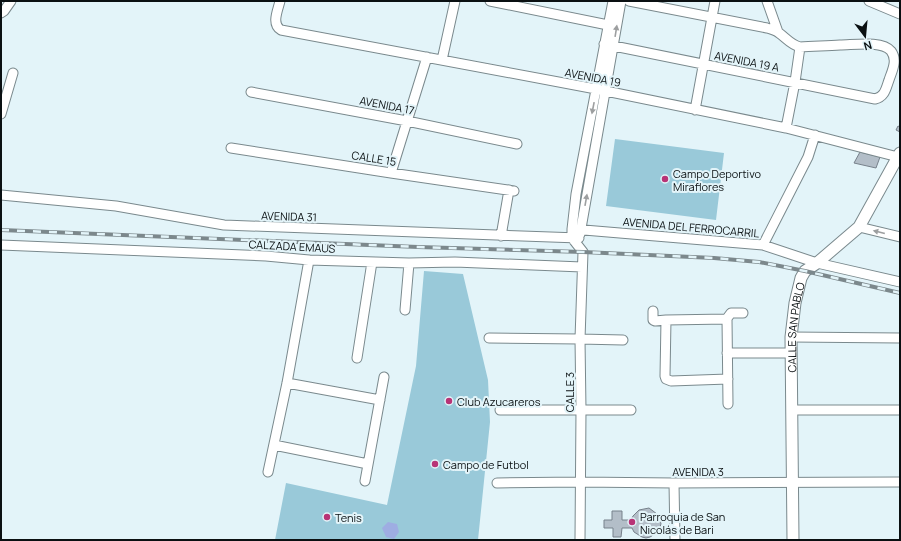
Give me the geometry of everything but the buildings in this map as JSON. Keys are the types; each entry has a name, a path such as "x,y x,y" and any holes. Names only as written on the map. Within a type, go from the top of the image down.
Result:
{"street":[{"path":"1,13 11,1"},
{"name":"AVENIDA 19","path":"280,1 276,22 277,27 281,30 600,90 786,128 815,135 898,161"},
{"path":"442,60 455,1"},
{"path":"490,1 608,25"},
{"path":"609,45 608,25 612,1"},
{"path":"576,236 576,194 609,45 621,1"},
{"path":"629,1 667,5 712,17 767,28 778,32 791,43 800,47 786,128"},
{"path":"695,110 715,1"},
{"path":"767,1 778,32"},
{"path":"869,1 900,14"},
{"name":"AVENIDA 19 A","path":"609,45 875,98 879,98 884,94 895,64 894,58 890,51 882,46 863,44 800,47"},
{"path":"391,173 427,57"},
{"path":"1,114 13,73"},
{"name":"AVENIDA 17","path":"251,92 407,121 517,144"},
{"path":"763,245 808,157 815,135"},
{"name":"CALLE 15","path":"231,148 512,190 502,236"},
{"name":"CALLE SAN PABLO","path":"793,540 790,353 794,303 801,278 805,270 817,263 859,227 898,161"},
{"name":"AVENIDA 31","path":"1,195 116,206 224,225 502,236 576,236"},
{"path":"859,227 900,237"},
{"name":"AVENIDA DEL FERROCARRIL","path":"576,236 763,245 817,263 900,282"},
{"name":"CALLE 3","path":"576,236 583,252 580,339 580,540"},
{"name":"CALZADA EMAUS","path":"1,245 258,256 308,260 409,263 455,262 582,267"},
{"path":"268,472 308,260"},
{"path":"358,358 372,262"},
{"path":"405,310 409,263"},
{"path":"653,311 653,320 655,322 666,320 727,319"},
{"path":"728,404 727,319 731,313 743,313"},
{"path":"666,320 666,379 671,381 728,379"},
{"path":"791,337 900,338"},
{"path":"489,338 623,340"},
{"path":"728,353 790,353"},
{"path":"365,481 384,377"},
{"path":"286,383 380,400"},
{"path":"500,410 631,410"},
{"path":"792,410 900,410"},
{"path":"274,445 368,464"},
{"name":"AVENIDA 3","path":"497,483 900,482"},
{"path":"674,483 675,540"}],"shaded area":[{"name":"Campo Deportivo Miraflores","path":"615,139 724,153 716,220 606,206"},
{"name":"Club Azucareros","path":"424,271 463,274 488,380 490,422 478,540 275,540 286,483 387,505 416,366"},
{"path":"388,522 397,524 399,532 394,539 386,537 382,528"}],"railway":[{"path":"1,230 714,258 759,262 900,293"}],"place":[{"name":"Campo Deportivo Miraflores","path":"665,179"},
{"name":"Club Azucareros","path":"449,401"},
{"name":"Campo de Futbol","path":"435,464"},
{"name":"Tenis","path":"327,517"},
{"name":"Parroquia de San Nicolás de Bari","path":"632,522"}]}
